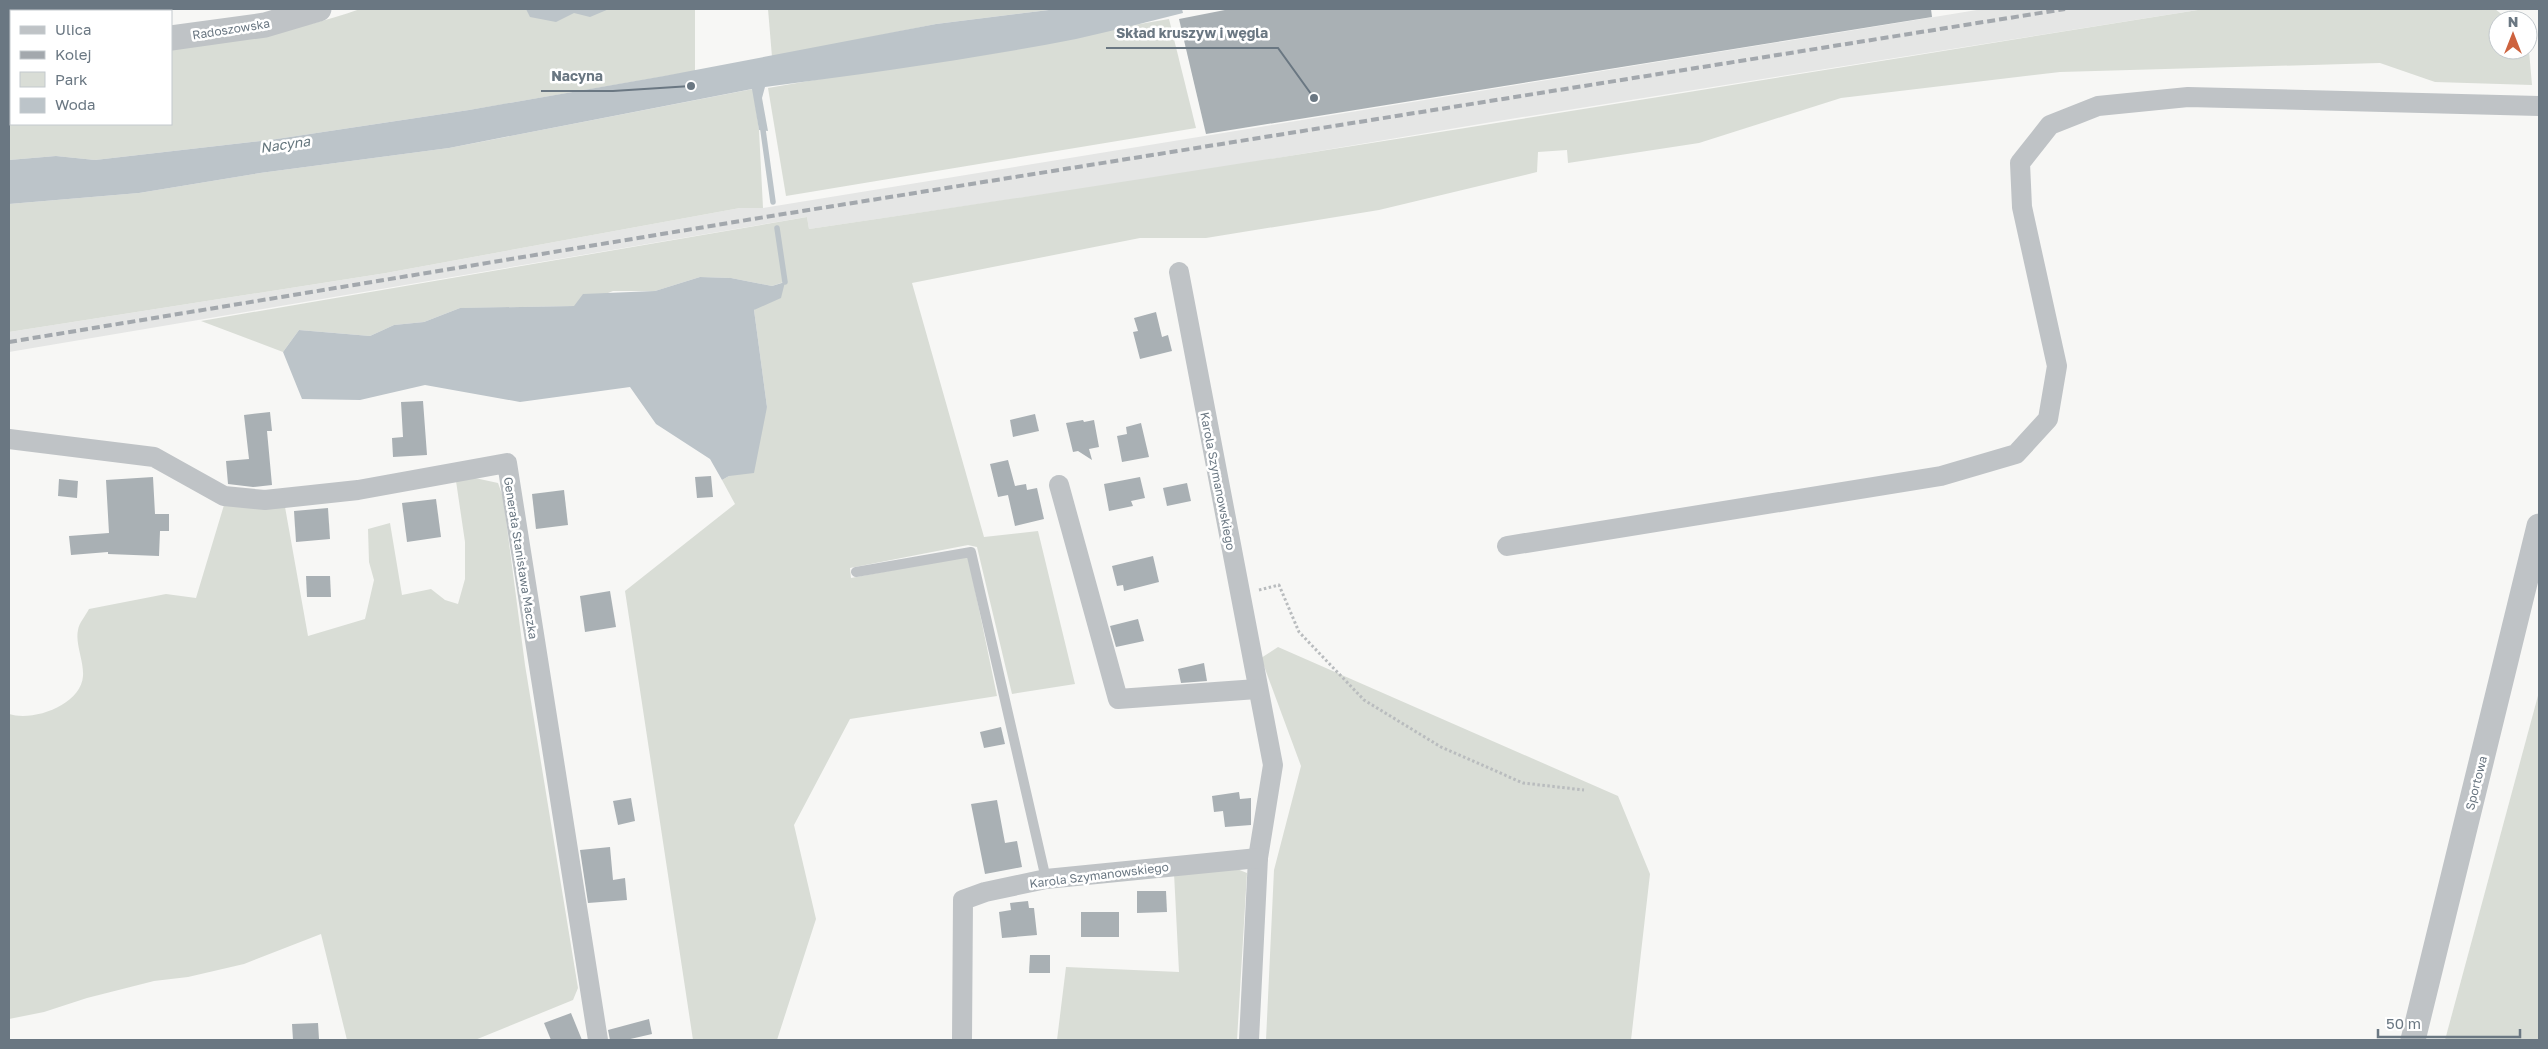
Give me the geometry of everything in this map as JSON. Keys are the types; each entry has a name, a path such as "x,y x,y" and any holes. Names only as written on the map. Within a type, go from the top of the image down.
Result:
{"street":[{"name":"Radoszowska","path":"172,38 265,25 319,9"},
{"path":"1507,546 1941,476 2016,454 2048,419 2057,366 2022,207 2020,163 2050,125 2098,106 2188,97 2539,106"},
{"name":"Karola Szymanowskiego","path":"1179,272 1257,689 1274,765 1258,858 1249,1040"},
{"name":"Generała Stanisława Maczka","path":"9,439 154,457 224,496 265,500 358,490 507,463 598,1040"},
{"path":"1059,485 1118,698 1257,689"},
{"name":"Sportowa","path":"2413,1040 2539,526"},
{"name":"Karola Szymanowskiego","path":"962,1040 963,900 985,892 1046,879 1258,858"}],"lane":[{"path":"856,572 971,552 1046,879"}],"path":[{"path":"1240,595 1279,585 1299,632 1364,700 1441,747 1523,783 1584,790"}],"shaded area":[{"path":"1983,9 2204,9 1492,122 1183,174 809,229 807,217 9,352 9,332 386,273 740,208 763,208"}],"green space":[{"path":"360,9 695,9 695,71 469,110 270,140 95,160 56,156 9,160 10,68 10,125 172,125 172,48 243,38 337,17"},
{"path":"768,9 1057,9 936,24 772,57"},
{"path":"2204,9 2495,9 2496,10 2488,10 2488,60 2530,60 2532,85 2435,82 2380,63 2060,72 1841,98 1699,143 1568,163 1567,150 1538,152 1537,172 1379,210 1206,238 1140,238 912,283 984,537 1038,531 1075,684 1012,694 977,547 968,545 850,568 851,578 968,556 997,696 850,719 794,825 816,919 777,1040 693,1040 625,591 735,504 722,480 729,476 767,407 754,310 784,282 772,286 731,278 700,277 655,291 613,291 575,306 460,308 424,322 394,325 370,336 299,330 283,352 201,321 807,217 809,229 1333,149"},
{"path":"1169,19 1196,128 786,196 768,88"},
{"path":"753,89 759,130 763,208 740,208 386,273 9,332 9,204 139,193 260,173 449,148"},
{"path":"475,478 498,483 503,497 525,665 578,988 573,1000 475,1040 347,1040 321,934 244,964 188,977 154,981 87,998 44,1012 9,1019 9,714 30,716 42,713 65,703 74,695 80,686 83,676 77,635 81,622 89,609 166,594 196,598 224,505 285,507 308,636 365,619 374,580 369,562 368,529 390,523 402,595 431,589 445,600 458,604 465,579 465,542 456,481"},
{"path":"1278,647 1618,796 1650,874 1631,1040 1266,1040 1274,870 1301,766 1261,658"},
{"path":"2539,692 2539,1040 2445,1040"},
{"path":"1232,867 1247,873 1237,1040 1057,1040 1066,967 1179,972 1174,873"}],"water":[{"path":"526,9 609,9 590,17 574,13 556,22 530,17"},
{"path":"1057,9 1182,9 1183,13 1076,39 999,53 765,87 762,98 768,131 759,130 752,89 449,148 260,173 139,193 9,204 9,160 56,156 95,160 270,140 469,110 664,76 936,24"},
{"path":"700,277 731,278 772,286 785,282 781,298 754,310 767,407 754,473 729,476 722,480 710,459 656,424 630,387 520,402 425,385 360,400 302,399 283,352 299,330 370,336 394,325 424,322 460,308 574,306 583,294 655,291"}],"building":[{"path":"1230,9 1931,9 1932,17 1206,134 1179,19"},
{"path":"1156,312 1162,337 1168,335 1172,351 1140,359 1133,332 1138,331 1134,318"},
{"path":"423,401 427,455 393,457 392,438 403,437 401,402"},
{"path":"270,412 272,431 267,431 272,485 253,487 228,484 226,461 249,459 244,415"},
{"path":"1035,414 1039,431 1013,437 1010,420"},
{"path":"1083,420 1084,422 1094,420 1099,447 1089,449 1092,460 1078,451 1073,452 1066,423"},
{"path":"1141,423 1149,457 1122,462 1117,436 1127,434 1126,427"},
{"path":"1008,460 1015,486 1026,484 1027,490 1037,488 1044,519 1015,526 1008,495 998,497 990,464"},
{"path":"711,476 713,497 697,498 695,477"},
{"path":"153,477 155,514 169,514 169,531 160,531 159,556 108,554 108,552 71,555 69,536 109,533 106,480"},
{"path":"1140,477 1145,498 1131,501 1133,506 1109,511 1104,484"},
{"path":"59,479 78,481 77,498 58,496"},
{"path":"1187,483 1191,501 1167,506 1163,488"},
{"path":"564,490 568,525 536,529 532,494"},
{"path":"436,499 441,537 407,542 402,503"},
{"path":"328,508 330,539 296,542 294,511"},
{"path":"1153,556 1159,582 1124,591 1123,585 1117,586 1112,566"},
{"path":"306,576 330,576 331,597 307,597"},
{"path":"610,591 616,627 585,632 580,596"},
{"path":"1138,619 1144,641 1116,647 1110,626"},
{"path":"1204,663 1207,681 1181,683 1178,669"},
{"path":"1001,727 1005,744 984,748 980,732"},
{"path":"1239,792 1240,799 1251,798 1251,825 1225,827 1223,811 1214,812 1212,796"},
{"path":"631,798 635,821 618,825 613,801"},
{"path":"997,800 1005,843 1017,841 1022,867 985,874 971,804"},
{"path":"610,847 613,880 625,878 627,900 588,903 580,850"},
{"path":"1137,891 1166,891 1167,912 1137,913"},
{"path":"1028,901 1029,908 1034,908 1037,935 1002,938 999,912 1011,910 1010,903"},
{"path":"1081,912 1119,912 1119,937 1081,937"},
{"path":"1030,955 1050,955 1050,973 1029,973"},
{"path":"571,1013 582,1040 551,1040 544,1023"},
{"path":"649,1019 652,1034 626,1040 610,1040 608,1030"},
{"path":"318,1023 319,1039 293,1040 292,1024"}],"waterway":[{"path":"762,123 773,202"},
{"path":"777,228 785,282"}],"railway":[{"path":"9,342 765,217 2065,9"}],"place":[{"name":"Nacyna","path":"691,86"},
{"name":"Skład kruszyw i węgla","path":"1314,98"}]}
